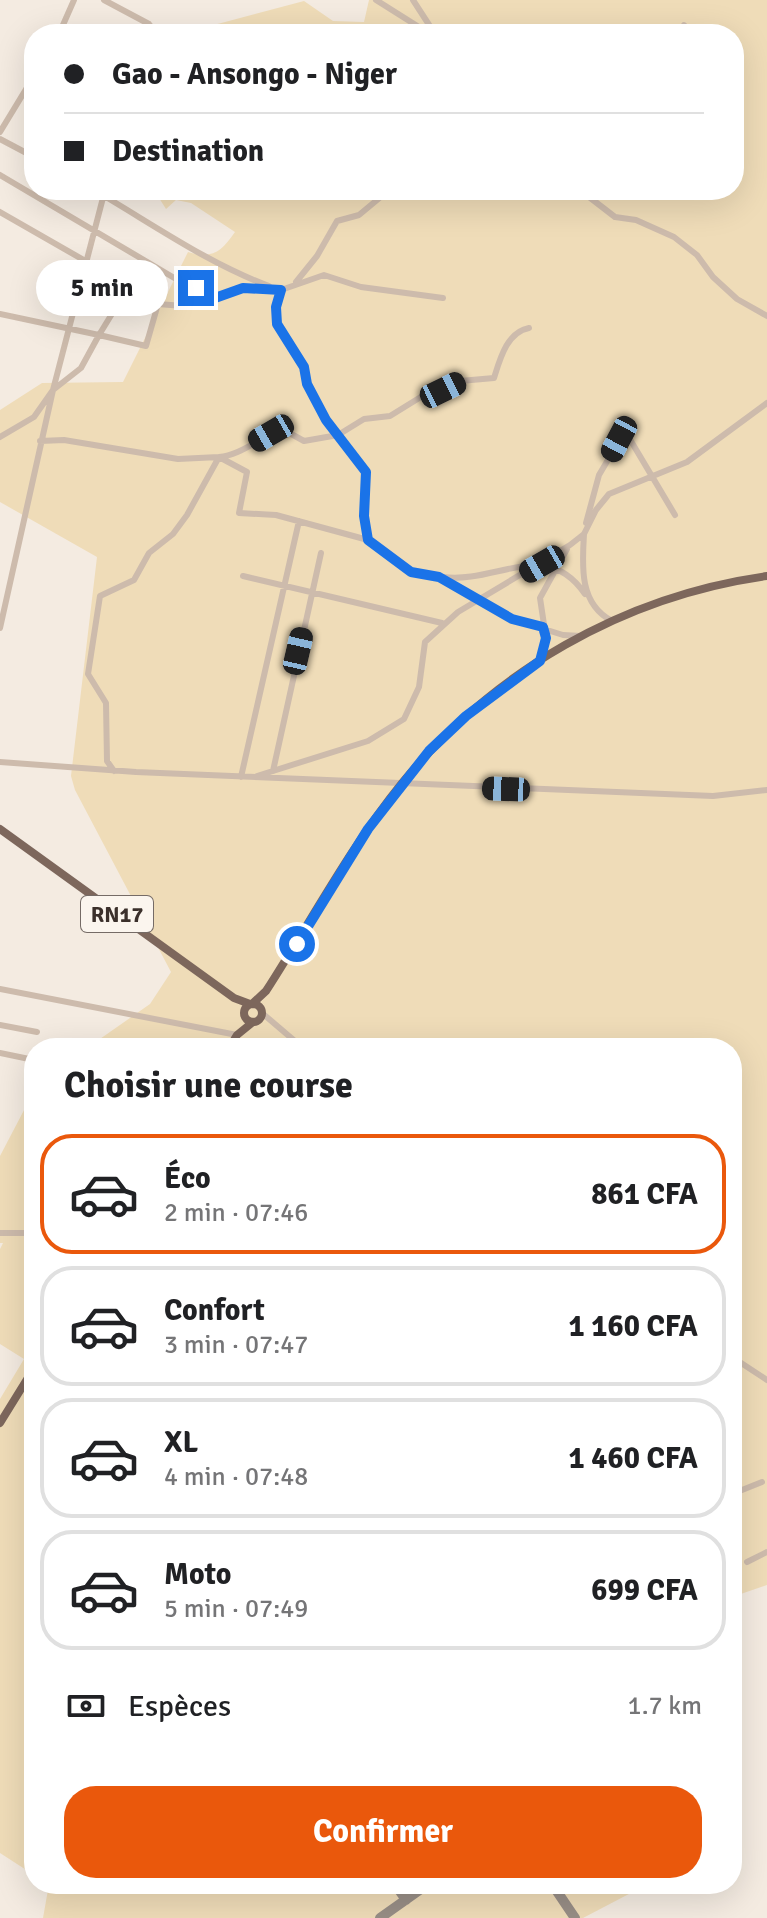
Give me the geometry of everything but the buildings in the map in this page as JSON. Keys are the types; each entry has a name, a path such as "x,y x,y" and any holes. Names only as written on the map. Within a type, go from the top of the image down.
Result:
{"main road":[{"path":"239,1034 247,1009 266,991 368,829 401,785 466,716 540,661 595,629 651,602 702,586 767,576"},
{"name":"RN17","path":"0,829 247,1009"},
{"path":"236,1038 262,1011 266,991"},
{"path":"247,1009 262,1011"},
{"path":"247,1009 254,1022"},
{"path":"0,1423 24,1384"}],"street":[{"path":"63,24 74,0"},
{"path":"104,0 149,24"},
{"path":"376,0 416,24"},
{"path":"413,0 426,24"},
{"path":"0,132 24,92"},
{"path":"0,139 24,152"},
{"path":"0,175 24,189"},
{"path":"43,200 215,298"},
{"path":"0,628 24,533 23,514 40,441 103,200"},
{"path":"116,200 223,268 278,289"},
{"path":"295,283 317,256 337,221 359,215 377,200"},
{"path":"593,200 615,217 636,220 674,237 697,255 713,277 737,299 767,316"},
{"path":"0,212 129,286 81,368 53,390 34,417 0,437"},
{"path":"0,314 146,346 158,304 196,307 243,288 278,289 324,275 361,287 443,298"},
{"path":"278,289 277,324 304,367 307,384 326,420 366,472 364,516 368,540"},
{"path":"40,441 64,440 178,459 232,456 271,433 284,430 304,441 338,435 364,419 390,416 424,395 460,381 494,378 499,355 520,330 529,328"},
{"path":"250,777 368,741 404,719 419,687 425,642 458,612 570,545 584,534 596,510 609,494 687,462 767,403"},
{"path":"595,629 594,606 583,580 584,534 599,475 625,431 675,515"},
{"path":"219,457 247,472 239,513 276,515 368,540 411,572 439,577 466,580 542,564 556,566 575,579 594,606 612,621"},
{"path":"114,771 107,761 106,703 88,674 100,596 134,580 149,553 173,534 187,515 219,457"},
{"path":"241,777 299,521"},
{"path":"540,661 546,638 540,598 570,545"},
{"path":"273,771 321,553"},
{"path":"243,576 442,623"},
{"path":"439,577 512,619 563,635 583,636"},
{"path":"0,762 114,771 401,785 713,796 767,790"},
{"path":"0,989 239,1034"},
{"path":"262,1011 275,1028 289,1038"},
{"path":"254,1022 275,1028"},
{"path":"0,1025 37,1032"},
{"path":"0,1053 24,1058"},
{"path":"0,1233 24,1233"},
{"path":"742,1364 767,1380"},
{"path":"742,1490 762,1482"},
{"path":"747,1562 767,1552"}],"sand":[{"path":"369,0 767,0 767,1585 742,1594 742,1038 101,1038 150,1004 171,972 75,790 71,776 97,557 0,502 0,410 42,383 123,382 188,252 204,255 216,252 235,232 191,203 176,200 744,200 744,24 218,24 304,1 333,21 364,22"},
{"path":"160,200 176,200 166,209"},
{"path":"24,1110 24,1359 0,1344 0,1249 3,1243 0,1243 0,1156"},
{"path":"24,1359 24,1869 0,1853 0,1399"},
{"path":"47,1894 629,1894 583,1918 43,1918"}],"taxiway":[{"path":"402,1894 406,1900"},
{"path":"380,1918 414,1894"},
{"path":"559,1894 575,1918"}],"route":[{"path":"196,288 215,298 243,288 281,290 276,307 277,324 285,332 304,367 307,384 326,420 366,472 364,516 368,540 411,572 439,577 512,619 543,627 546,638 540,661 466,716 429,751 401,785 368,829 297,944"}]}
